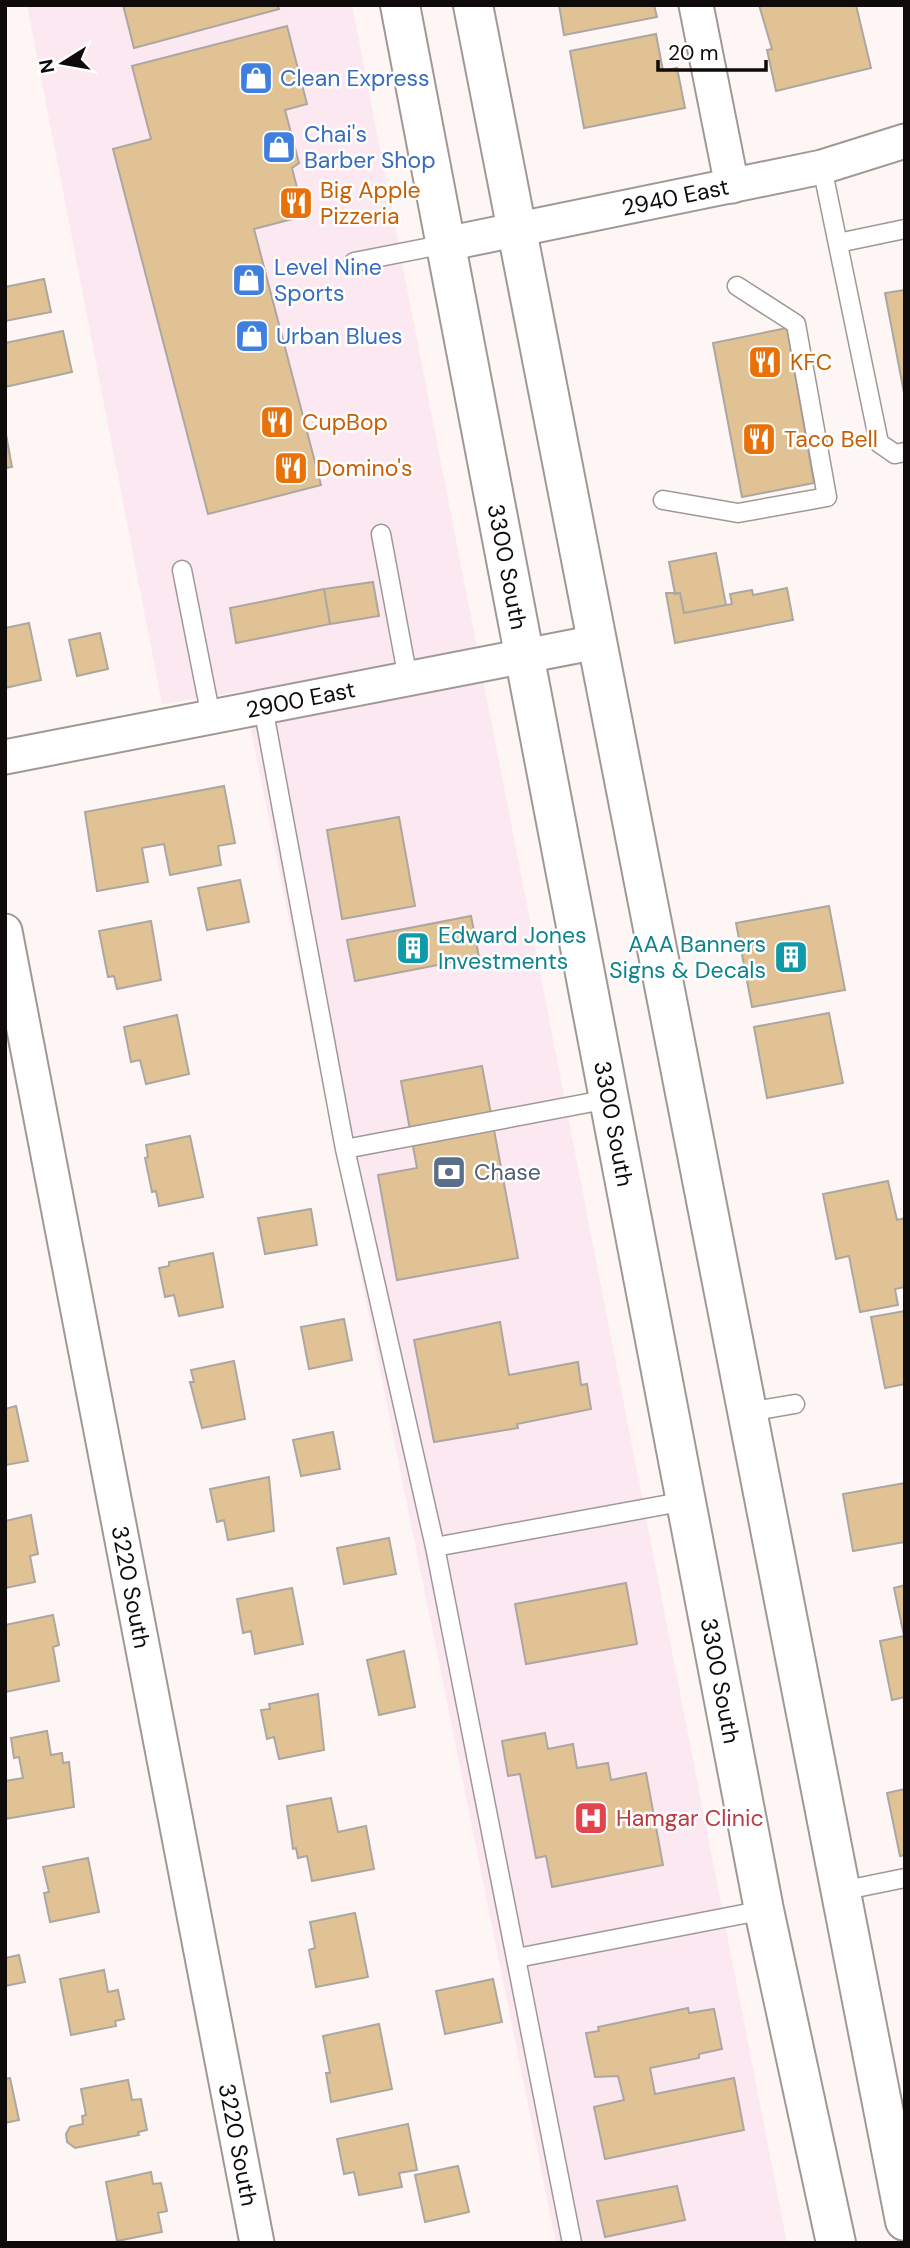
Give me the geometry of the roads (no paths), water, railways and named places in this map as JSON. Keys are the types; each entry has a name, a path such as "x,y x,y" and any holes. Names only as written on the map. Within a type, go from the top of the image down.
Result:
{"main road":[{"name":"3300 South","path":"400,5 764,1910 836,2243"},
{"path":"473,5 905,2221"}],"street":[{"path":"696,5 732,186"},
{"name":"2940 East","path":"446,244 516,232 822,167 905,141"},
{"name":"2900 East","path":"5,757 597,642"},
{"name":"3220 South","path":"5,931 257,2243"}],"lane":[{"path":"822,167 879,443 895,454 905,452"},
{"path":"838,243 905,229"},
{"path":"354,262 446,244"},
{"path":"663,500 738,513 827,498 796,324 737,286"},
{"path":"381,534 408,679"},
{"path":"182,570 211,717"},
{"path":"263,707 345,1149 435,1547 572,2243"},
{"path":"345,1149 609,1099"},
{"path":"747,1412 794,1404"},
{"path":"435,1547 686,1501"},
{"path":"841,1891 905,1878"},
{"path":"517,1958 764,1910"}],"place":[{"name":"Clean Express","path":"256,78"},
{"name":"Chai's Barber Shop","path":"279,147"},
{"name":"Big Apple Pizzeria","path":"296,203"},
{"name":"Level Nine Sports","path":"249,280"},
{"name":"Urban Blues","path":"252,336"},
{"name":"KFC","path":"765,362"},
{"name":"CupBop","path":"277,422"},
{"name":"Taco Bell","path":"759,439"},
{"name":"Domino's","path":"291,468"},
{"name":"Edward Jones Investments","path":"413,948"},
{"name":"AAA Banners Signs & Decals","path":"791,957"},
{"name":"Chase","path":"449,1172"},
{"name":"Hamgar Clinic","path":"591,1818"}]}
